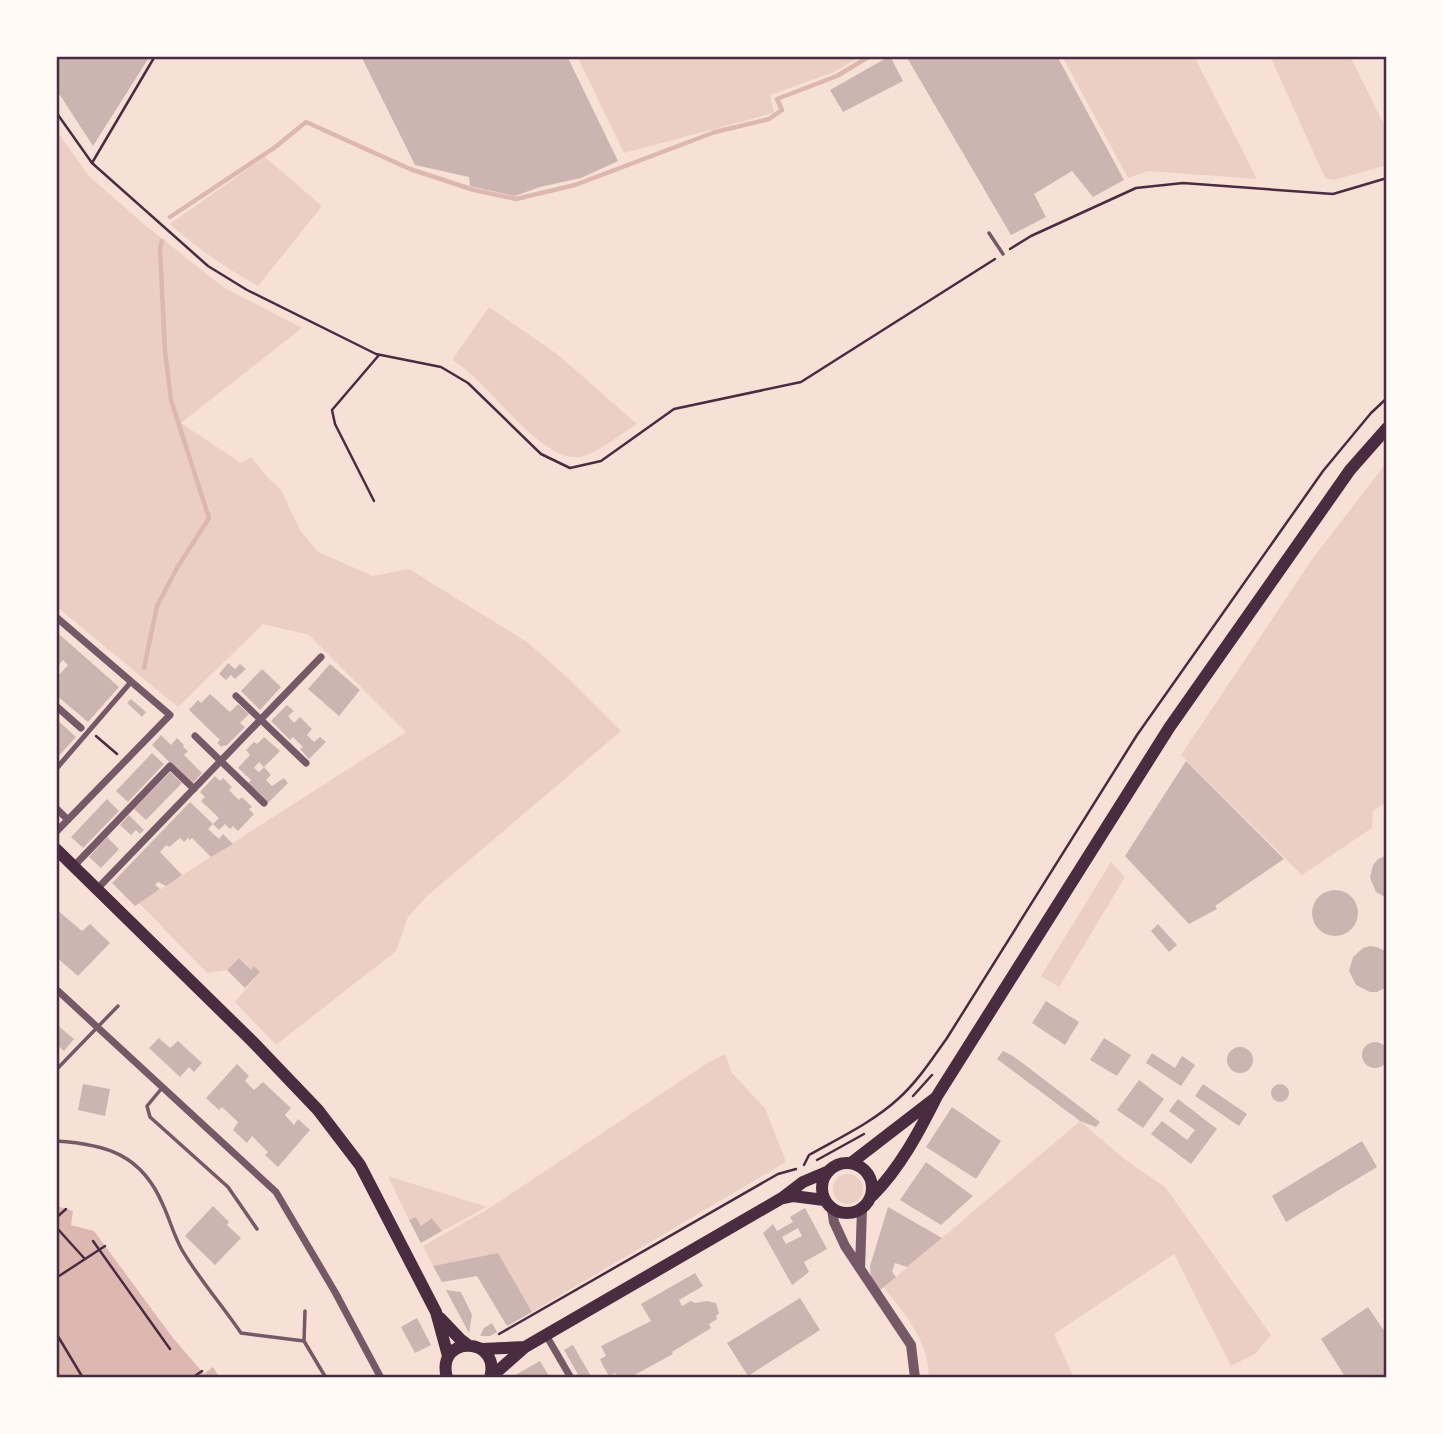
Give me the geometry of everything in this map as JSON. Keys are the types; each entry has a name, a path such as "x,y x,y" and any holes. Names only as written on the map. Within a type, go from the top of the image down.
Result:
{"highway":[{"path":"782,1198 793,1196 828,1205 848,1214 862,1209 886,1182 917,1136 937,1096 1169,728 1350,470 1387,428"},
{"path":"56,849 253,1041 318,1110 360,1165 436,1312 453,1333 468,1345 482,1349 525,1347"},
{"path":"851,1163 937,1096"},
{"path":"490,1377 525,1347 782,1198 803,1182 835,1166 851,1163 858,1165 872,1181 872,1196"},
{"path":"828,1205 822,1184 829,1171"},
{"path":"436,1312 448,1356 445,1370 447,1378"},
{"path":"448,1356 454,1350 468,1345"},
{"path":"482,1349 491,1361 490,1377"}],"street":[{"path":"56,832 170,715 58,622"},
{"path":"97,889 321,657"},
{"path":"56,769 131,682"},
{"path":"236,696 306,763"},
{"path":"56,706 81,727"},
{"path":"195,736 264,803"},
{"path":"74,866 170,766 194,789"},
{"path":"56,808 68,820"},
{"path":"56,989 276,1192 335,1292 380,1378"},
{"path":"828,1205 845,1246 911,1345 915,1378"},
{"path":"860,1268 862,1209"},
{"path":"546,1335 571,1378"}],"lane":[{"path":"989,233 1003,254"},
{"path":"56,1070 118,1006"},
{"path":"164,1087 147,1106 150,1117 228,1187 257,1229"},
{"path":"56,1141 107,1149 132,1161 146,1175 157,1191 182,1250 242,1333 304,1341"},
{"path":"305,1311 304,1341 326,1378"}],"path":[{"path":"92,163 155,56"},
{"path":"56,112 92,163 208,266 247,290 379,355 441,367 468,383 541,454 570,468 601,461 674,409 801,382 1031,236 1136,188 1183,183 1333,194 1387,178"},
{"path":"374,502 334,424 332,410 379,355"},
{"path":"803,1167 809,1155 880,1113 916,1080 947,1038 1137,735 1323,471 1371,413 1387,398"},
{"path":"90,730 124,761"},
{"path":"907,1101 927,1083 939,1067"},
{"path":"499,1334 778,1174 803,1167 872,1128"},
{"path":"56,1218 66,1209"},
{"path":"56,1227 85,1259"},
{"path":"93,1241 170,1349"},
{"path":"56,1278 105,1246"},
{"path":"56,1333 83,1378"},
{"path":"192,1378 202,1371"}],"shaded area":[{"path":"577,56 861,56 834,72 770,95 774,113 624,153"},
{"path":"1062,56 1194,56 1257,179 1148,171 1128,178"},
{"path":"1270,56 1350,56 1387,131 1387,165 1334,180 1325,178"},
{"path":"56,130 89,176 140,221 223,287 302,328 181,423 241,463 251,457 281,490 300,530 318,552 373,576 409,569 527,642 621,731 426,897 408,917 396,951 276,1045 235,1002 260,972 254,966 251,970 239,958 227,970 207,973 139,903 406,732 309,635 263,624 178,707 56,606"},
{"path":"265,157 322,206 258,286 212,258 170,224"},
{"path":"489,307 557,354 637,424 602,448 580,457 564,455 531,434 481,384 452,360"},
{"path":"1387,462 1387,802 1373,811 1372,828 1302,875 1181,755 1313,558"},
{"path":"1111,862 1125,877 1059,987 1041,976"},
{"path":"725,1054 732,1073 765,1108 786,1162 532,1312 498,1253 433,1266 423,1246 488,1209"},
{"path":"1080,1121 1127,1161 1165,1187 1271,1335 1255,1354 1231,1366 1174,1254 1054,1334 1074,1378 929,1378 920,1340 884,1287"},
{"path":"848,1174 859,1178 863,1189 859,1200 848,1204 837,1200 833,1189 837,1178"},
{"path":"388,1176 487,1207 442,1231 432,1218 421,1226 416,1217 409,1220"},
{"path":"57,1206 73,1211 71,1225 94,1231 173,1338 204,1374 213,1367 220,1378 56,1378"}],"building":[{"path":"56,56 150,56 93,146 56,89"},
{"path":"361,56 567,56 618,161 581,178 540,187 515,196 470,186 469,177 415,165"},
{"path":"890,56 903,81 843,112 830,90"},
{"path":"906,56 1057,56 1124,180 1093,197 1072,171 1034,194 1046,217 1011,235"},
{"path":"59,634 119,687 88,722 56,695 56,671 60,674 68,665 63,660 56,668 56,638"},
{"path":"228,663 235,669 240,664 246,669 235,679 231,675 226,680 219,674"},
{"path":"330,664 360,690 339,716 308,689"},
{"path":"262,669 281,687 260,710 241,691"},
{"path":"210,694 230,712 238,704 249,714 240,723 245,727 226,746 222,747 217,743 220,740 189,710 198,700 201,703"},
{"path":"131,699 146,712 142,717 127,703"},
{"path":"287,705 294,711 288,716 294,723 300,717 312,729 307,735 314,742 320,737 326,742 309,759 300,749 303,747 293,737 290,740 271,721"},
{"path":"56,719 76,737 56,759"},
{"path":"161,735 171,745 177,738 188,751 184,755 202,773 192,784 152,745"},
{"path":"264,737 280,751 264,767 271,775 266,780 272,786 284,778 288,783 268,803 248,783 251,780 238,768 250,755 246,750","holes":["259,762 264,767 259,772 254,768"]},
{"path":"152,753 164,764 128,802 116,791"},
{"path":"1186,761 1284,859 1215,906 1217,909 1189,924 1125,856"},
{"path":"170,772 182,783 146,820 134,809"},
{"path":"215,776 220,781 223,778 232,787 229,790 239,800 242,797 252,807 249,809 254,814 238,831 225,824 219,830 213,824 219,818 201,801 205,797 200,792"},
{"path":"107,799 119,811 83,848 71,837"},
{"path":"190,802 213,824 208,829 219,839 223,834 233,844 211,857 192,838 184,842 180,838 169,847 166,845 160,852 182,875 166,886 158,882 155,885 160,889 135,906 112,883"},
{"path":"129,815 144,830 140,834 136,830 131,835 120,825"},
{"path":"107,837 119,849 101,868 89,857"},
{"path":"1387,855 1387,898 1376,892 1370,878 1373,865"},
{"path":"1335,890 1351,897 1358,913 1351,929 1335,936 1319,929 1312,913 1319,897"},
{"path":"56,909 82,931 90,924 110,943 78,976 56,957"},
{"path":"1158,924 1177,945 1169,952 1151,931"},
{"path":"1370,946 1387,952 1387,987 1377,992 1370,992 1356,985 1349,971 1353,957 1363,948"},
{"path":"239,958 251,970 254,966 260,972 245,988 227,970"},
{"path":"1046,1001 1079,1022 1065,1045 1032,1023"},
{"path":"56,1024 74,1039 64,1051 56,1044"},
{"path":"159,1038 170,1048 178,1041 202,1063 194,1072 189,1067 180,1077 149,1048"},
{"path":"1104,1038 1131,1055 1117,1076 1090,1060"},
{"path":"1375,1042 1384,1046 1388,1055 1384,1064 1375,1068 1366,1064 1362,1055 1366,1046"},
{"path":"1240,1047 1249,1051 1253,1060 1249,1069 1240,1073 1231,1069 1227,1060 1231,1051"},
{"path":"1003,1051 1100,1122 1096,1127 1080,1121 997,1059"},
{"path":"1152,1053 1175,1068 1182,1056 1195,1065 1181,1086 1146,1063"},
{"path":"237,1064 249,1076 245,1081 254,1090 263,1082 291,1108 285,1115 294,1125 298,1119 310,1130 278,1167 265,1155 268,1152 252,1136 247,1143 233,1130 238,1122 222,1107 219,1110 206,1098"},
{"path":"1139,1080 1164,1099 1143,1128 1117,1110"},
{"path":"83,1084 110,1089 105,1116 78,1110"},
{"path":"1203,1084 1247,1114 1239,1126 1195,1096"},
{"path":"1276,1084 1284,1084 1289,1093 1287,1100 1276,1102 1271,1097 1271,1089"},
{"path":"1178,1099 1217,1129 1191,1164 1151,1134 1162,1121 1187,1140 1195,1130 1169,1111"},
{"path":"952,1107 1001,1141 976,1179 926,1147"},
{"path":"1362,1141 1377,1167 1286,1222 1272,1196"},
{"path":"926,1162 973,1196 941,1225 900,1200"},
{"path":"213,1206 241,1238 215,1265 185,1236"},
{"path":"888,1207 942,1238 907,1267 895,1263 892,1272 896,1277 880,1290 871,1278 870,1266"},
{"path":"805,1208 827,1249 804,1262 809,1272 792,1285 763,1233 773,1224 777,1231 793,1222 790,1217","holes":["798,1228 802,1236 786,1244 782,1237"]},
{"path":"416,1217 421,1226 432,1218 442,1231 421,1243 409,1220"},
{"path":"498,1253 532,1312 507,1326 477,1276 442,1282 433,1266"},
{"path":"695,1273 703,1286 679,1300 682,1306 691,1301 716,1303 719,1313 717,1319 709,1324 711,1328 672,1352 673,1354 629,1378 618,1378 615,1373 609,1376 600,1359 606,1356 601,1346 651,1321 641,1304"},
{"path":"446,1290 461,1292 472,1315 469,1333"},
{"path":"800,1298 820,1330 748,1376 727,1343"},
{"path":"1368,1307 1387,1335 1387,1378 1346,1378 1321,1339"},
{"path":"417,1318 431,1345 415,1353 401,1327"},
{"path":"492,1323 497,1332 490,1336 480,1336 484,1328"},
{"path":"573,1345 592,1378 580,1378 564,1350"},
{"path":"540,1361 550,1378 510,1378"}],"waterway":[{"path":"170,217 274,148 306,122 410,169 474,190 516,199 575,185 715,132 769,119 782,110 777,99 837,76 870,56"},
{"path":"144,668 157,606 177,568 209,518 171,400 165,351 160,249 162,241"}]}
